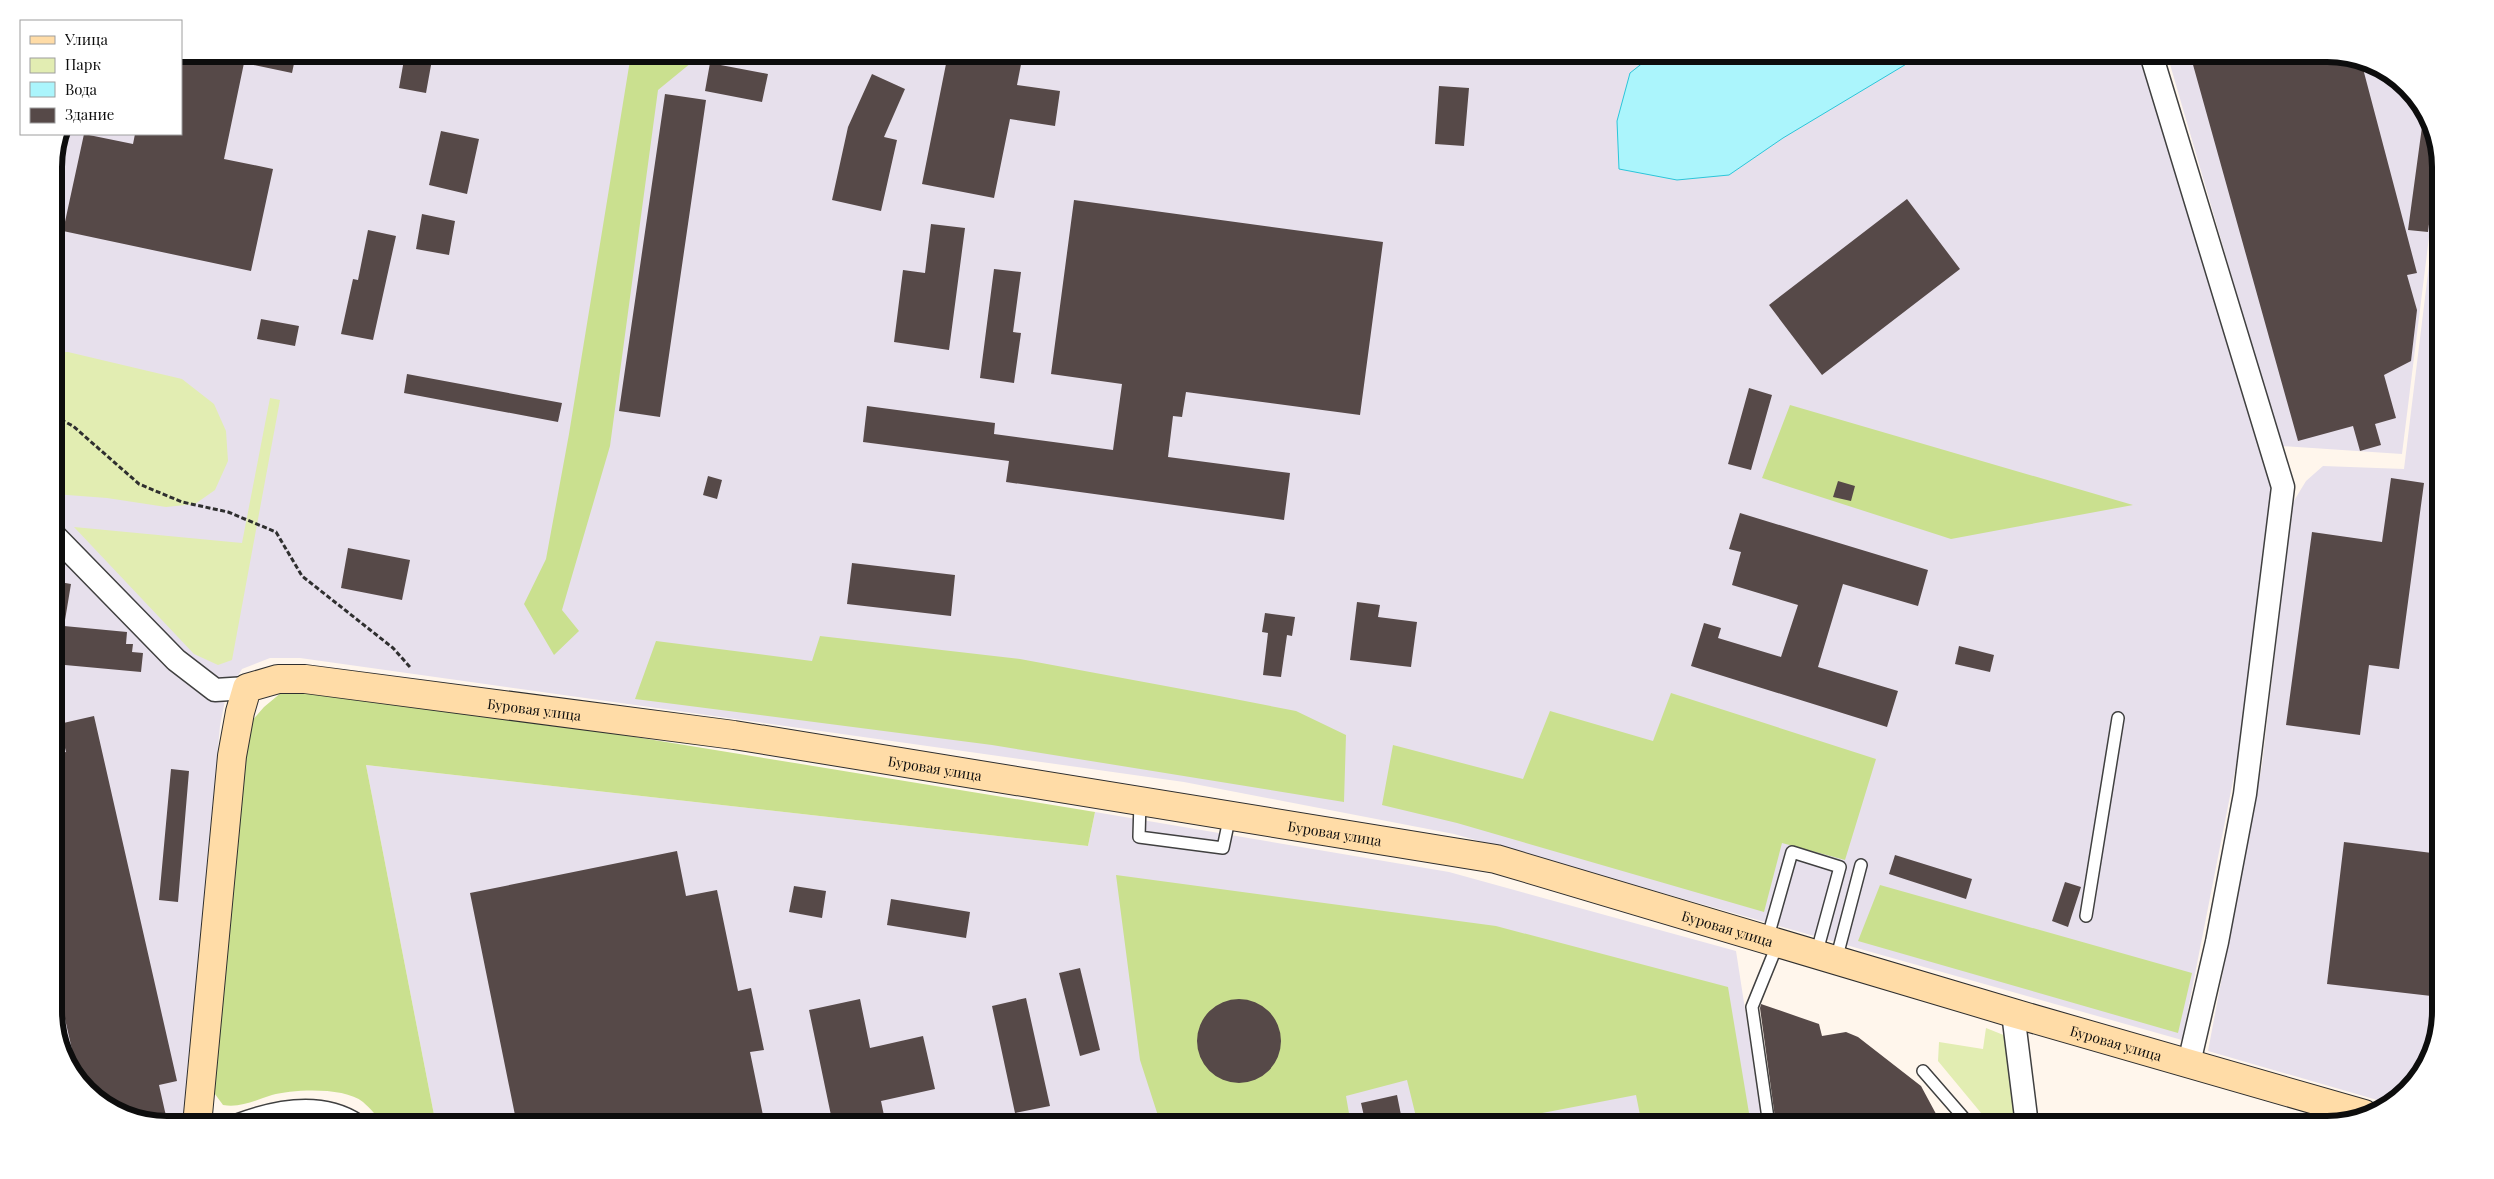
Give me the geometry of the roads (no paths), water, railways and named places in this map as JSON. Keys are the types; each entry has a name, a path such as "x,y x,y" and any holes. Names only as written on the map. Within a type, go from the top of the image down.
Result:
{"main road":[{"name":"Буровая улица","path":"248,688 278,679 305,679 734,735 1496,859 2013,1014 2357,1112"},
{"path":"197,1116 232,756 240,712 248,688"}],"street":[{"path":"2153,62 2283,487 2245,794 2217,942 2189,1063"},
{"path":"63,544 184,666 215,690 248,688"},
{"path":"2013,1014 2026,1116"},
{"path":"267,1116 283,1111 319,1112 337,1116"}],"lane":[{"path":"2086,916 2118,718"},
{"path":"1140,801 1139,837 1222,848 1230,815"},
{"path":"1767,1116 1752,1008 1773,942 1792,852 1840,867 1826,958"},
{"path":"1826,958 1861,865"},
{"path":"1923,1071 1962,1116"}],"water":[{"path":"1643,62 1909,62 1783,138 1729,175 1677,180 1619,169 1617,121 1630,73"}]}
